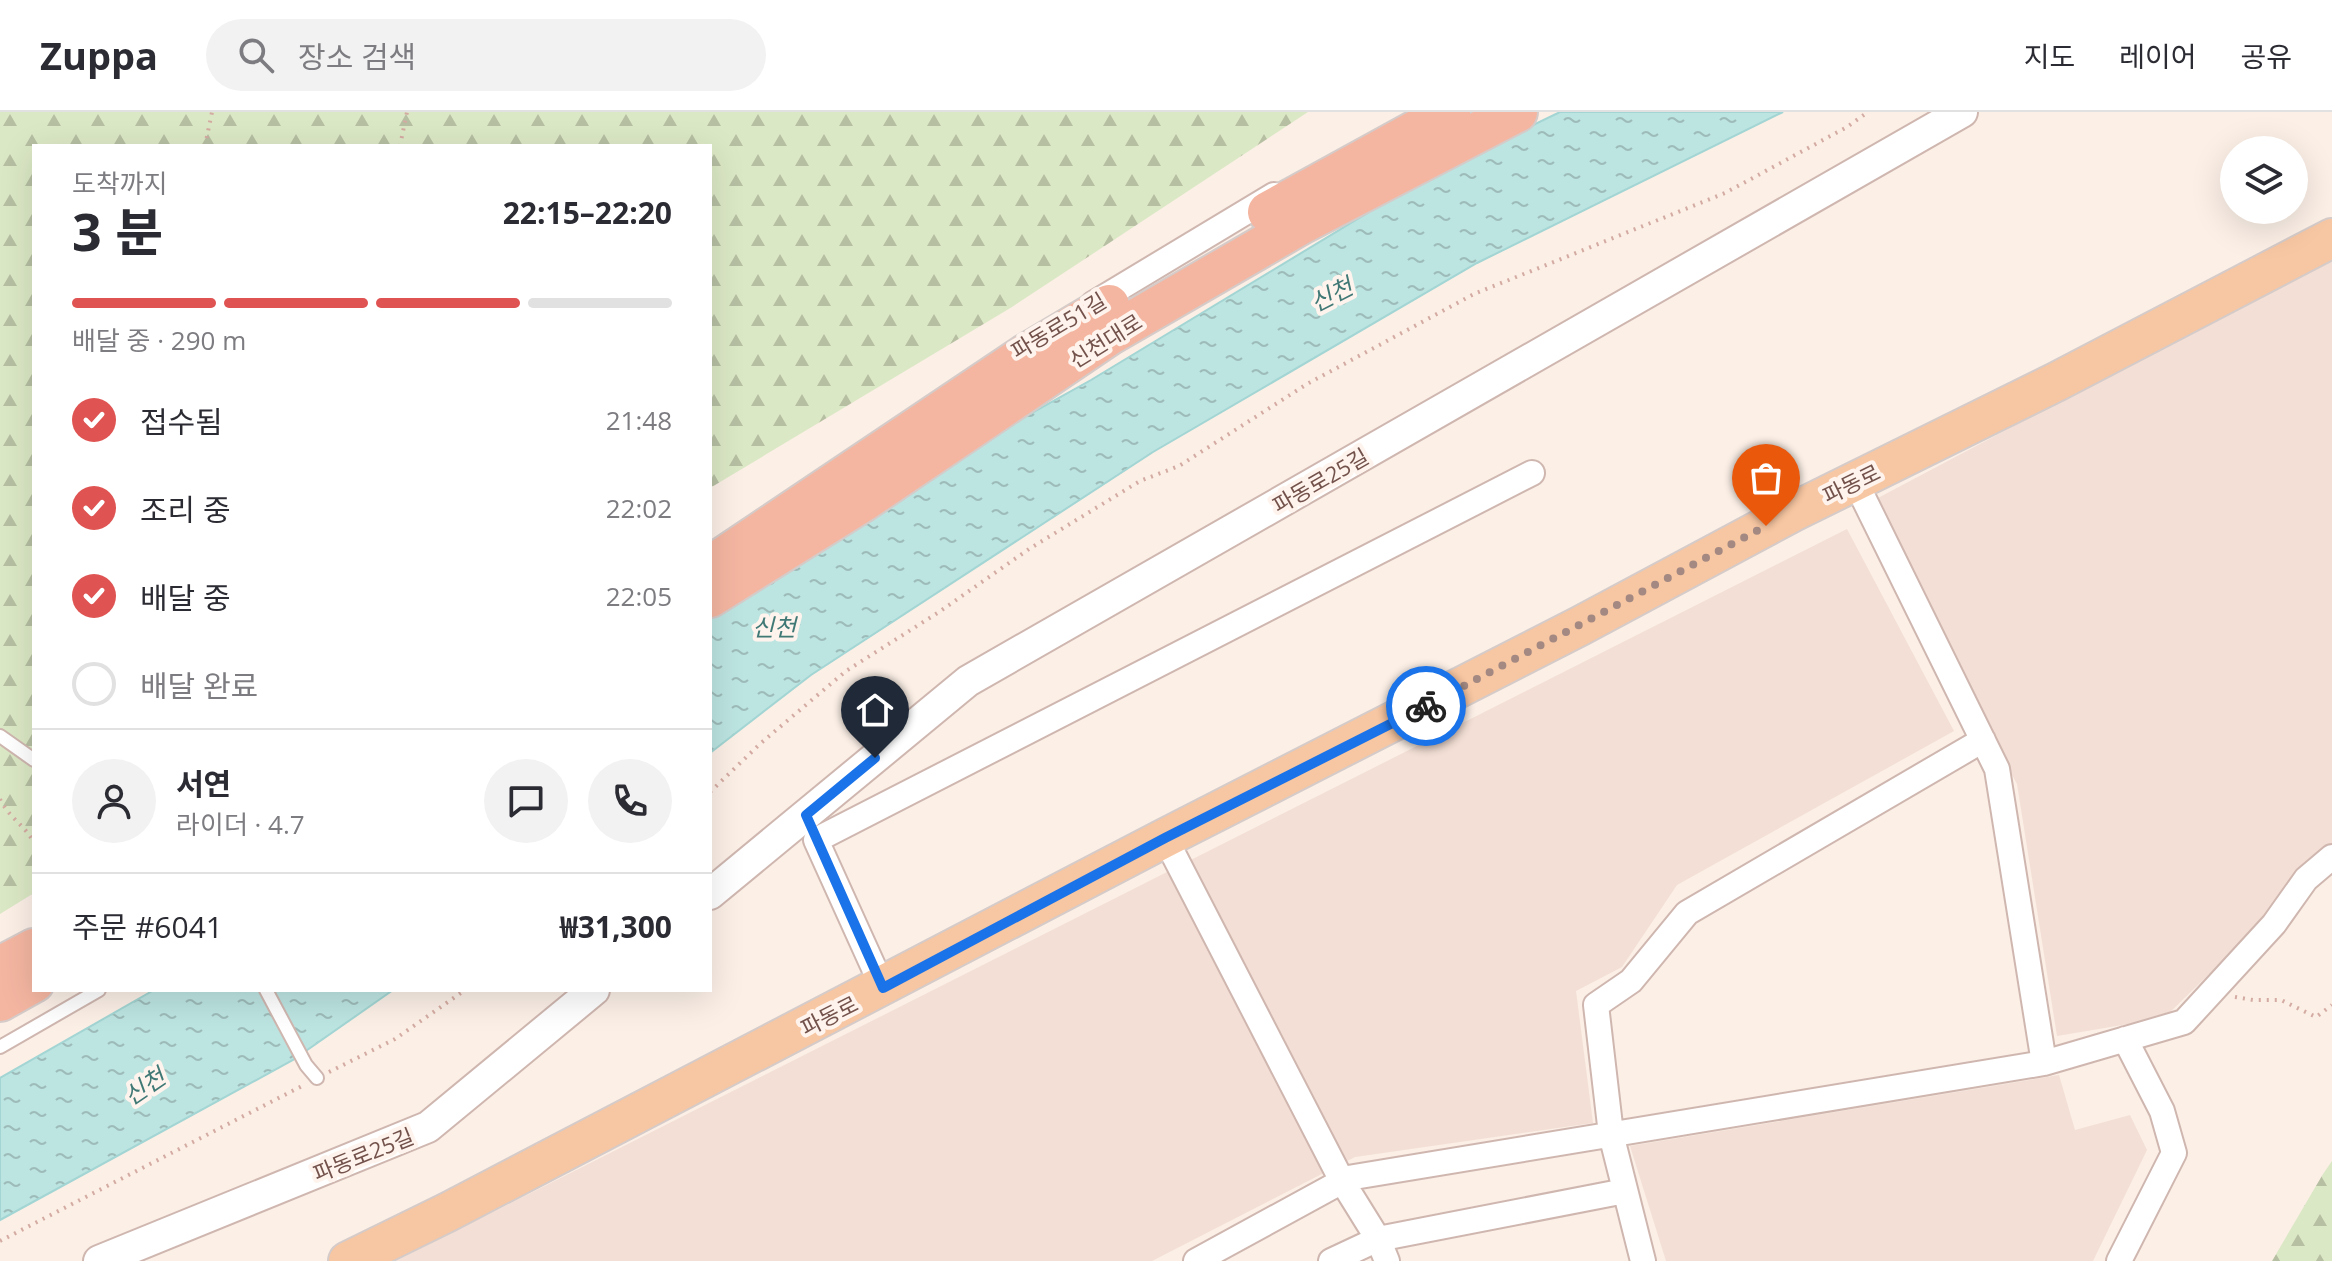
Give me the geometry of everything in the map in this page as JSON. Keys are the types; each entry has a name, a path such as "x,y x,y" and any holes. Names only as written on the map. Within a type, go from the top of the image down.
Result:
{"highway":[{"name":"신천대로","path":"712,565 1025,355 1304,191 1450,112"},
{"name":"신천대로","path":"712,596 865,500 1109,335 1301,224 1517,112"},
{"path":"0,967 32,950"},
{"path":"0,1001 32,983"}],"main road":[{"name":"파동로","path":"348,1261 883,988 1165,838 1356,742 1855,481 2056,382 2332,238"}],"street":[{"name":"파동로51길","path":"712,547 990,366 1413,112"},
{"name":"파동로25길","path":"712,893 811,827 968,681 1962,112"},
{"path":"883,988 811,827 1532,473"},
{"path":"1855,481 1997,769 2044,1063"},
{"path":"1643,1261 1611,1134 1596,1005 1631,981 1687,913 1983,740"},
{"path":"1165,838 1342,1181 1382,1250"},
{"path":"1196,1261 1348,1178 2044,1063 2184,1022 2274,924 2306,879 2332,857"},
{"name":"파동로25길","path":"99,1261 428,1127 592,992"},
{"path":"2119,1261 2174,1153 2162,1111 2125,1039"},
{"path":"1331,1261 1625,1191"}],"lane":[{"path":"0,736 32,759"},
{"path":"0,1047 96,992"},
{"path":"267,992 306,1065 317,1078"}],"path":[{"path":"205,144 212,112"},
{"path":"400,144 407,112"},
{"path":"712,790 761,743 846,671 939,612 1029,549 1140,481 1179,466 1307,384 1474,294 1725,193 1847,127 1868,112"},
{"path":"0,799 7,815 32,840"},
{"path":"0,1241 395,1039 462,992"},
{"path":"2211,992 2253,1000 2281,1000 2316,1017 2332,1005"}],"shaded area":[{"path":"2332,257 2332,845 2293,876 2280,905 2164,1018 2057,1036 2017,784 1861,507"},
{"path":"1847,529 1954,731 1677,885 1622,967 1576,991 1593,1123 1355,1157 1152,1261 396,1261"},
{"path":"2059,1075 2075,1130 2130,1115 2147,1150 2093,1261 1666,1261 1630,1146"}],"green space":[{"path":"0,112 1308,112 1012,307 712,487 712,144 32,144 32,894 0,914"},
{"path":"2332,1161 2332,1261 2272,1261 2323,1174"}],"water":[{"name":"신천","path":"1560,112 1783,112 1477,263 1153,452 811,675 712,751 712,591 1091,380 1432,174"},
{"name":"신천","path":"150,992 390,992 293,1060 0,1220 0,1078"}],"way so far":[{"path":"1426,706 1766,526"}],"route":[{"path":"875,758 806,815 883,988 1165,838 1426,706"}]}
